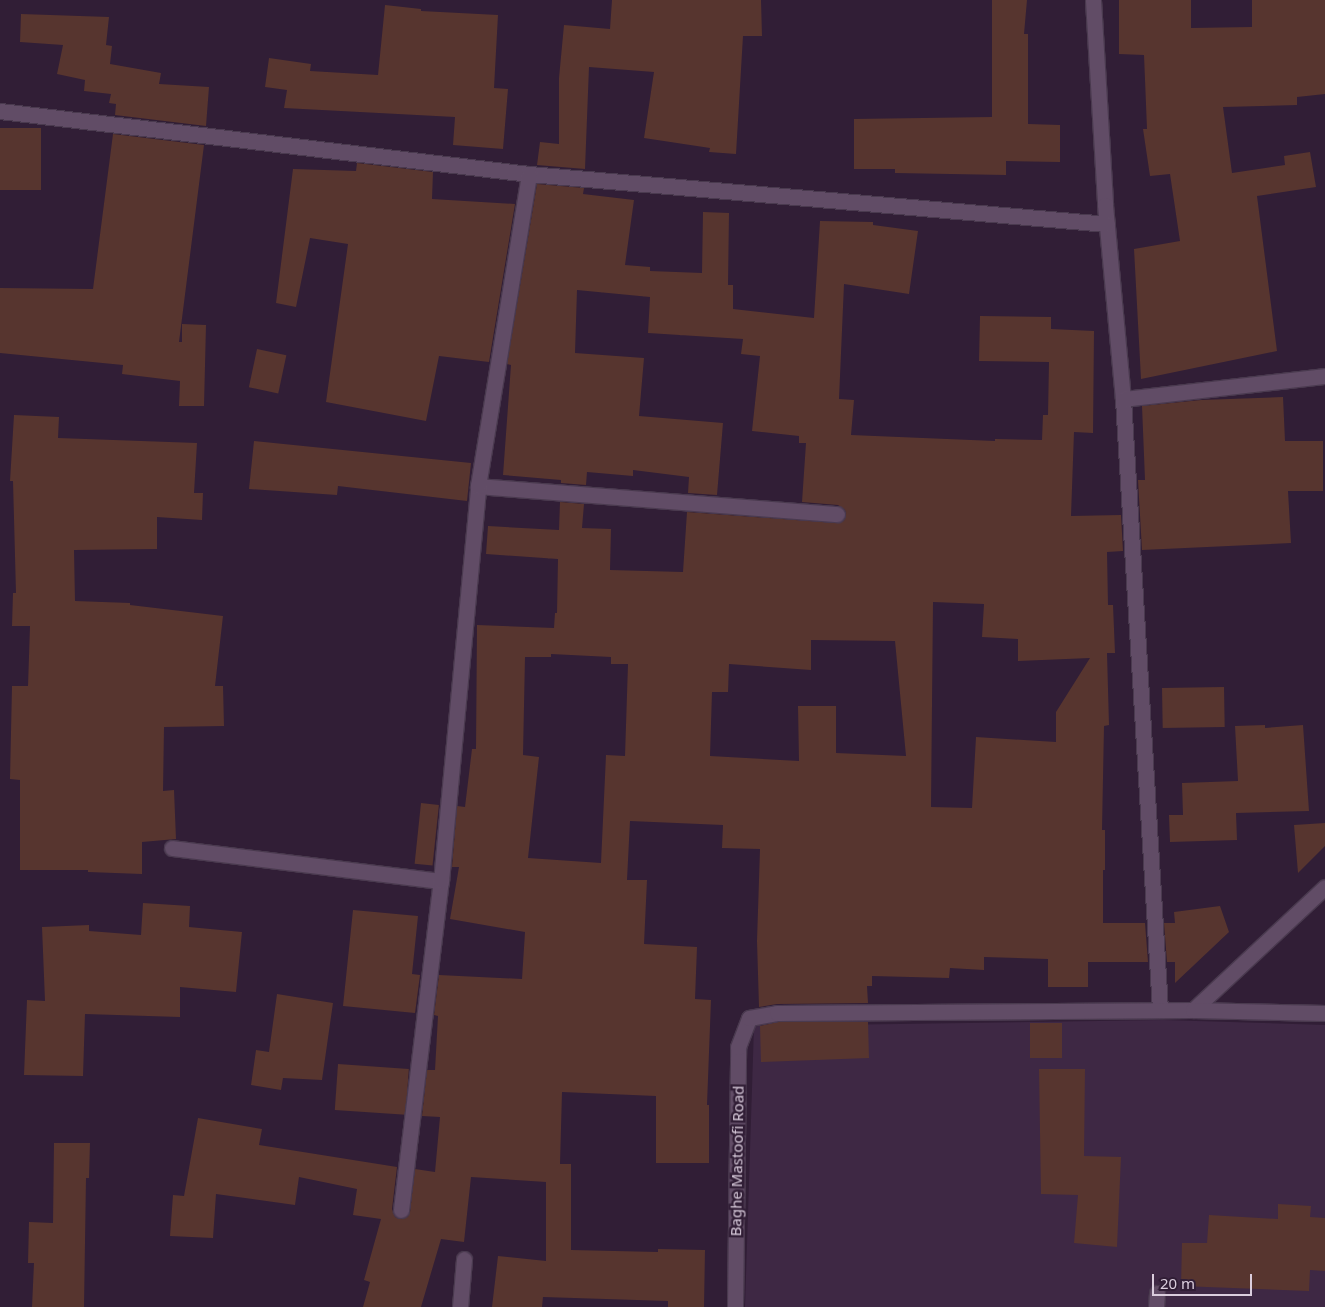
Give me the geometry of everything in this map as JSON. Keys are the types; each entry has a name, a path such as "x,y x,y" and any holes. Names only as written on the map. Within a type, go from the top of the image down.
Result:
{"street":[{"path":"1093,0 1107,224 1123,399 1160,1010 1325,1013"},
{"path":"0,111 529,174 1107,224"},
{"path":"400,1210 441,882 478,486 529,174"},
{"path":"1123,399 1325,376"},
{"path":"478,486 837,514"},
{"path":"172,848 441,882"},
{"path":"1193,1010 1325,887"},
{"name":"Baghe Mastoofi Road","path":"735,1307 738,1047 749,1018 777,1013 1160,1010"},
{"path":"460,1307 464,1259"}],"shaded area":[{"path":"1163,1020 1325,1025 1325,1307 745,1307 754,1026"}],"building":[{"path":"612,0 761,0 762,36 743,36 736,154 709,152 710,148 644,138 654,72 589,67 585,169 537,165 540,142 559,144 559,78 564,25 610,29"},
{"path":"992,0 1027,0 1024,34 1028,34 1028,124 1060,125 1060,162 1006,161 1006,175 895,173 895,169 854,169 854,119 992,117"},
{"path":"1119,0 1191,0 1191,28 1252,27 1252,0 1325,0 1325,94 1297,97 1297,105 1223,107 1232,173 1285,165 1284,156 1310,152 1316,187 1257,196 1277,351 1141,379 1134,249 1180,241 1170,174 1150,176 1143,129 1147,129 1144,55 1119,54"},
{"path":"385,5 421,9 421,11 498,15 494,88 508,89 503,149 453,145 455,117 284,108 287,90 265,87 269,58 311,64 310,71 378,75"},
{"path":"21,14 109,17 106,45 112,46 110,64 161,73 159,84 209,87 206,126 115,115 116,104 109,103 111,94 84,91 85,80 57,74 63,45 20,42"},
{"path":"0,128 41,128 41,190 0,190"},
{"path":"113,134 204,145 179,342 182,342 182,324 206,325 204,406 179,406 180,381 122,374 123,365 0,353 0,288 93,289"},
{"path":"357,163 433,172 432,199 515,204 489,362 439,356 426,421 326,402 348,244 310,238 296,307 276,303 293,169 356,171"},
{"path":"537,184 584,188 583,194 634,200 625,265 650,267 650,271 702,273 703,212 729,213 728,285 733,285 733,309 814,318 820,221 873,222 873,225 918,231 909,294 844,284 839,399 854,400 851,435 995,441 995,439 1042,440 1043,415 1048,415 1049,362 979,361 980,316 1051,317 1051,329 1094,331 1093,433 1074,432 1071,516 1121,515 1123,551 1107,552 1108,605 1113,605 1115,653 1107,653 1109,725 1104,726 1102,830 1105,830 1105,870 1103,870 1103,923 1145,923 1148,962 1088,962 1088,987 1048,987 1048,959 984,957 984,970 950,968 949,978 872,976 872,986 867,986 868,1003 777,1004 759,1007 757,941 760,849 722,848 723,825 630,821 627,880 647,880 644,944 697,947 695,999 711,1000 707,1105 709,1105 709,1163 656,1163 656,1096 562,1092 560,1164 571,1164 571,1250 658,1252 658,1249 705,1250 704,1307 668,1307 668,1301 543,1297 542,1307 492,1307 498,1256 546,1261 546,1182 471,1177 464,1242 441,1239 421,1307 363,1307 370,1282 364,1280 381,1219 353,1215 357,1189 299,1177 295,1205 216,1194 213,1238 170,1236 173,1195 184,1196 198,1118 262,1129 259,1145 397,1167 392,1209 395,1217 399,1219 405,1218 410,1212 415,1169 435,1172 440,1117 422,1116 427,1070 435,1070 438,1016 434,1015 439,975 522,979 525,932 450,919 459,867 452,867 457,806 465,807 472,749 476,749 477,625 554,628 555,613 557,613 558,559 486,554 488,526 559,530 560,502 584,504 582,528 611,529 610,570 683,572 687,512 836,523 841,522 846,515 845,510 838,505 802,502 806,443 799,443 799,436 752,431 760,356 741,354 743,339 648,333 650,297 577,290 575,353 644,358 639,416 723,423 717,495 688,493 689,477 633,470 633,476 587,472 586,485 561,483 561,480 503,475 511,365 507,364","holes":["933,602 984,604 982,637 1018,639 1018,661 1090,658 1056,712 1056,742 976,737 972,808 931,807","811,640 895,641 906,756 836,753 836,706 798,706 799,761 710,756 712,692 728,692 729,664 811,670","551,654 611,657 611,664 628,664 625,756 606,755 601,863 528,858 539,757 523,755 525,657 551,657"]},
{"path":"257,349 286,355 278,393 249,387"},
{"path":"1283,397 1285,441 1323,441 1323,491 1288,491 1291,543 1142,550 1138,480 1145,480 1142,406 1201,400"},
{"path":"14,415 59,417 58,438 197,443 194,493 203,493 202,520 157,517 157,549 74,550 75,601 130,603 130,605 223,616 215,686 223,686 224,726 164,727 163,791 174,790 176,839 142,842 142,874 88,872 88,870 20,870 20,780 10,779 12,686 28,686 30,626 12,626 13,593 16,593 13,481 10,481"},
{"path":"254,441 471,463 467,501 338,486 337,495 249,489"},
{"path":"1224,687 1225,727 1163,728 1162,688"},
{"path":"1265,725 1265,728 1303,725 1309,811 1236,813 1237,840 1170,842 1169,815 1183,815 1182,783 1238,781 1235,726"},
{"path":"421,803 439,805 433,866 415,864"},
{"path":"1325,823 1325,846 1298,873 1294,825"},
{"path":"143,903 190,906 189,927 242,932 236,992 180,987 180,1017 85,1014 83,1076 24,1075 27,1000 45,1001 42,927 89,925 89,931 141,935"},
{"path":"1220,906 1229,932 1175,983 1175,962 1167,962 1164,923 1175,923 1174,912"},
{"path":"353,910 418,916 412,974 420,975 415,1013 343,1006"},
{"path":"277,994 333,1003 322,1080 283,1078 281,1090 251,1085 256,1050 269,1052"},
{"path":"778,1022 868,1022 869,1058 761,1062 760,1026"},
{"path":"1030,1023 1062,1023 1062,1058 1030,1058"},
{"path":"338,1064 409,1069 406,1115 335,1110"},
{"path":"1039,1069 1085,1069 1084,1156 1121,1157 1117,1247 1074,1243 1078,1195 1041,1194"},
{"path":"54,1143 90,1143 89,1178 86,1178 84,1307 32,1307 34,1263 28,1263 29,1222 53,1223"},
{"path":"1278,1204 1311,1206 1310,1217 1325,1218 1325,1271 1310,1270 1309,1291 1181,1286 1182,1243 1207,1243 1209,1215 1278,1219"}]}
